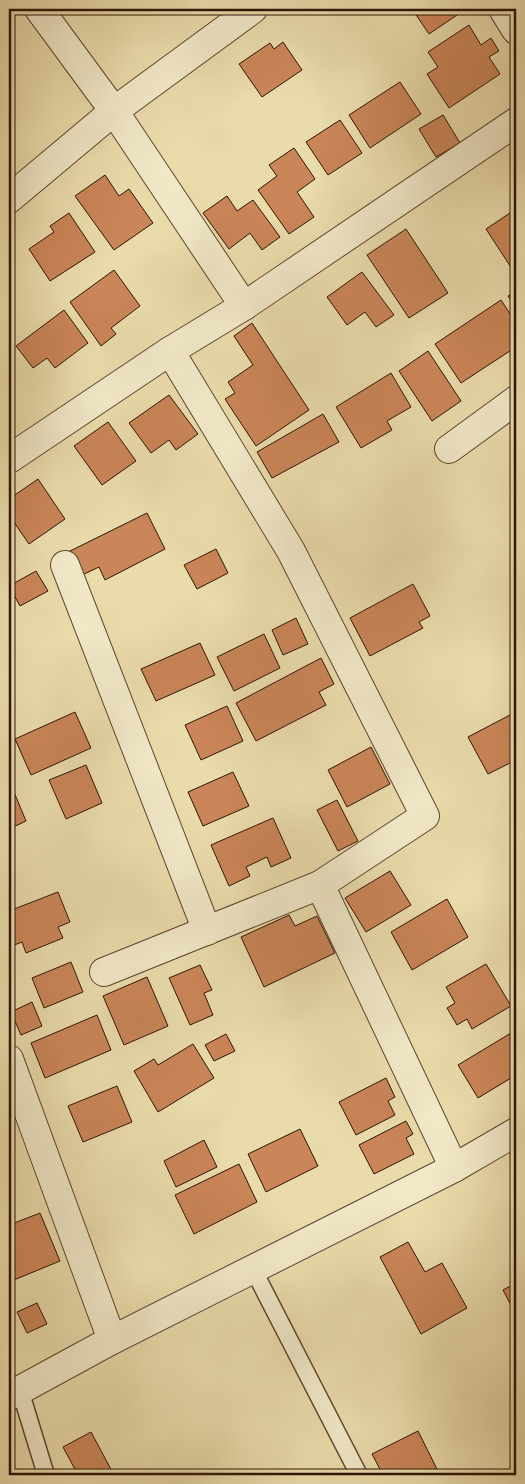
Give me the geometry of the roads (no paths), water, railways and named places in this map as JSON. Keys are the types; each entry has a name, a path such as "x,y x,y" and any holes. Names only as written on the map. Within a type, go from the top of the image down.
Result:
{"street":[{"path":"39,9 114,111 244,306"},
{"path":"9,199 114,111 253,9"},
{"path":"503,9 516,30"},
{"path":"9,459 170,351 244,306 516,122"},
{"path":"104,972 320,885 425,816 291,551 170,351"},
{"path":"449,449 516,400"},
{"path":"64,565 206,931"},
{"path":"320,885 454,1168"},
{"path":"9,1058 112,1340"},
{"path":"14,1393 112,1340 514,1139"}],"lane":[{"path":"253,1269 360,1475"},
{"path":"14,1393 46,1475"}]}
